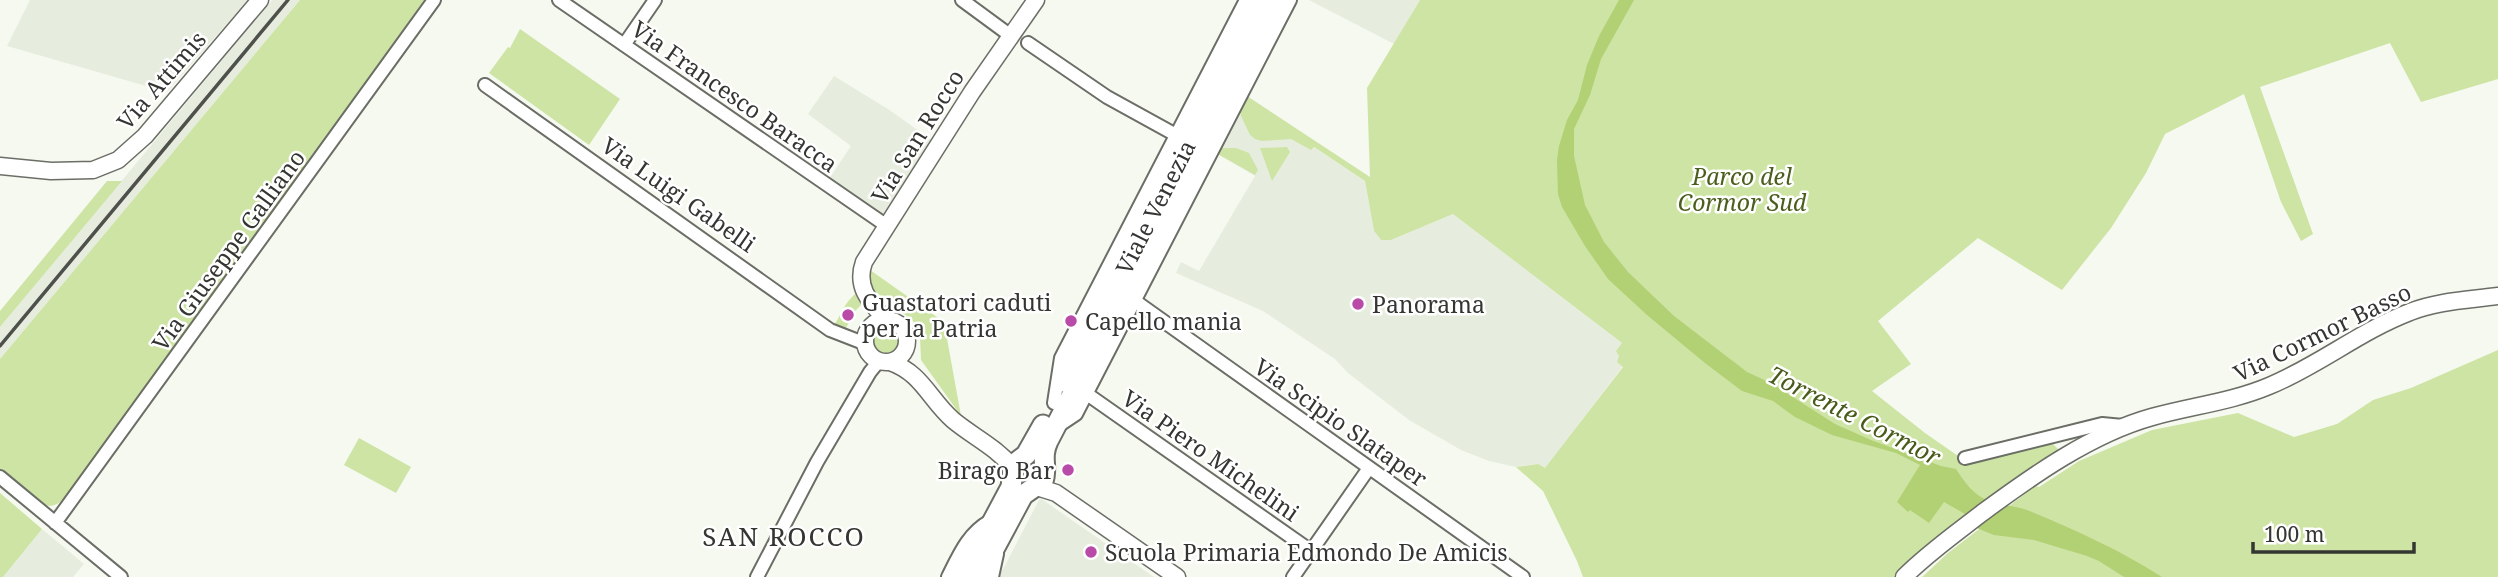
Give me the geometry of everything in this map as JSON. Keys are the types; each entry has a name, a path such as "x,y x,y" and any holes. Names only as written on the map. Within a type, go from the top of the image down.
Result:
{"main road":[{"name":"Viale Venezia","path":"964,577 1023,495 1054,402 1260,0"},
{"name":"Viale Venezia","path":"1031,474 1277,0"},
{"name":"Viale Venezia","path":"979,577 998,527"}],"street":[{"name":"Via Attimis","path":"0,166 51,171 93,170 118,160 145,136 260,0"},
{"name":"Via Giuseppe Galliano","path":"55,523 434,0"},
{"name":"Via Francesco Baracca","path":"559,0 887,226"},
{"path":"624,45 655,0"},
{"path":"962,0 1011,36"},
{"name":"Via San Rocco","path":"876,347 870,302 861,283 861,270 972,92 1037,0"},
{"name":"Viale Venezia","path":"1054,402 1061,358 1246,0"},
{"name":"Viale Venezia","path":"1055,428 1076,414 1087,394 1290,0"},
{"path":"1028,43 1107,97 1176,135"},
{"name":"Via Luigi Gabelli","path":"485,85 830,330 876,347"},
{"name":"Via Cormor Basso","path":"1904,577 1937,547 2034,476 2065,456 2127,426 2151,417 2239,399 2273,385 2408,312 2440,304 2498,296"},
{"name":"Via Scipio Slataper","path":"1135,301 1523,577"},
{"name":"Via San Rocco","path":"876,347 892,321 903,328 908,340 907,346"},
{"path":"876,347 901,357 907,346"},
{"path":"907,346 913,372"},
{"path":"876,347 913,372 953,419 1177,577"},
{"path":"757,577 876,347"},
{"name":"Via Piero Michelini","path":"1087,394 1311,551"},
{"name":"Via Cormor Basso","path":"1965,458 2102,424 2127,426"},
{"path":"1293,577 1369,468"},
{"path":"0,477 121,577"},
{"name":"Viale Venezia","path":"948,577 972,535 998,527 992,577"}],"shaded area":[{"path":"30,0 247,1 167,92 7,46"},
{"path":"272,0 300,0 0,359 0,327"},
{"path":"1309,0 1420,0 1394,44"},
{"path":"1619,0 1634,0 1601,59 1590,95 1574,129 1574,156 1585,205 1604,242 1628,272 1674,316 1747,372 1771,383 1835,424 1871,440 1956,469 1970,488 1986,500 2027,510 2062,525 2113,549 2162,577 2124,577 2087,556 2034,540 1994,535 1979,529 1961,517 1965,514 1944,502 1929,523 1910,510 1908,512 1897,502 1920,465 1896,453 1832,435 1795,417 1773,401 1742,391 1647,315 1608,279 1562,207 1558,194 1557,160 1567,120 1578,100 1587,65"},
{"path":"834,76 933,141 885,216 829,179 851,146 808,114"},
{"path":"1244,101 1365,181 1374,231 1381,240 1391,240 1453,214 1622,343 1618,354 1623,366 1545,469 1537,464 1516,467 1489,461 1461,450 1409,420 1348,373 1335,359 1263,311 1176,273 1181,262 1199,271 1255,176 1216,153"},
{"path":"1040,498 1154,577 999,577"},
{"path":"42,529 84,564 73,577 3,577"}],"green space":[{"path":"300,0 427,0 65,498 54,505 41,504 0,469 0,359"},
{"name":"Parco del Cormor Sud","path":"1420,0 2498,0 2498,79 2421,102 2390,43 2260,87 2313,234 2301,241 2281,202 2244,94 2165,134 2146,173 2111,228 2062,290 1978,238 1878,321 1911,364 1872,391 1961,458 1989,457 2052,443 2059,450 2055,456 1991,497 1953,526 1897,577 1583,577 1543,491 1516,467 1538,464 1545,468 1623,367 1617,362 1619,356 1616,351 1622,343 1453,214 1391,240 1381,240 1374,231 1365,181 1314,147 1311,150 1291,139 1255,139 1250,135 1241,116 1240,109 1247,96 1370,177 1367,88"},
{"path":"520,29 620,99 589,145 489,73 508,47 510,48"},
{"path":"1287,147 1290,152 1272,181 1260,148"},
{"path":"1219,148 1236,148 1249,153 1258,170 1255,175 1216,153"},
{"path":"107,181 122,181 0,327 0,311"},
{"path":"870,270 944,322 961,416 921,360 920,336 913,321 872,289"},
{"path":"858,292 864,302 855,311 846,328 842,327 838,340 838,336 829,332 848,301"},
{"path":"887,323 900,328 905,341 900,354 887,359 874,354 869,341 874,328"},
{"path":"2498,350 2498,577 1922,577 1948,553 2035,486 2039,487 2079,461 2152,430 2238,413 2294,437 2337,424 2373,400 2411,388"},
{"path":"359,438 411,467 396,493 344,465"},
{"path":"0,493 42,529 3,577 0,577"}],"railway":[{"path":"0,346 288,0"}],"place":[{"name":"Panorama","path":"1358,304"},
{"name":"Guastatori caduti per la Patria","path":"848,315"},
{"name":"Capello mania","path":"1071,321"},
{"name":"Birago Bar","path":"1068,470"},
{"name":"Scuola Primaria Edmondo De Amicis","path":"1091,552"}],"district":[{"name":"SAN ROCCO","path":"784,536"}],"water label":[{"name":"Torrente Cormor","path":"1855,415"}]}
